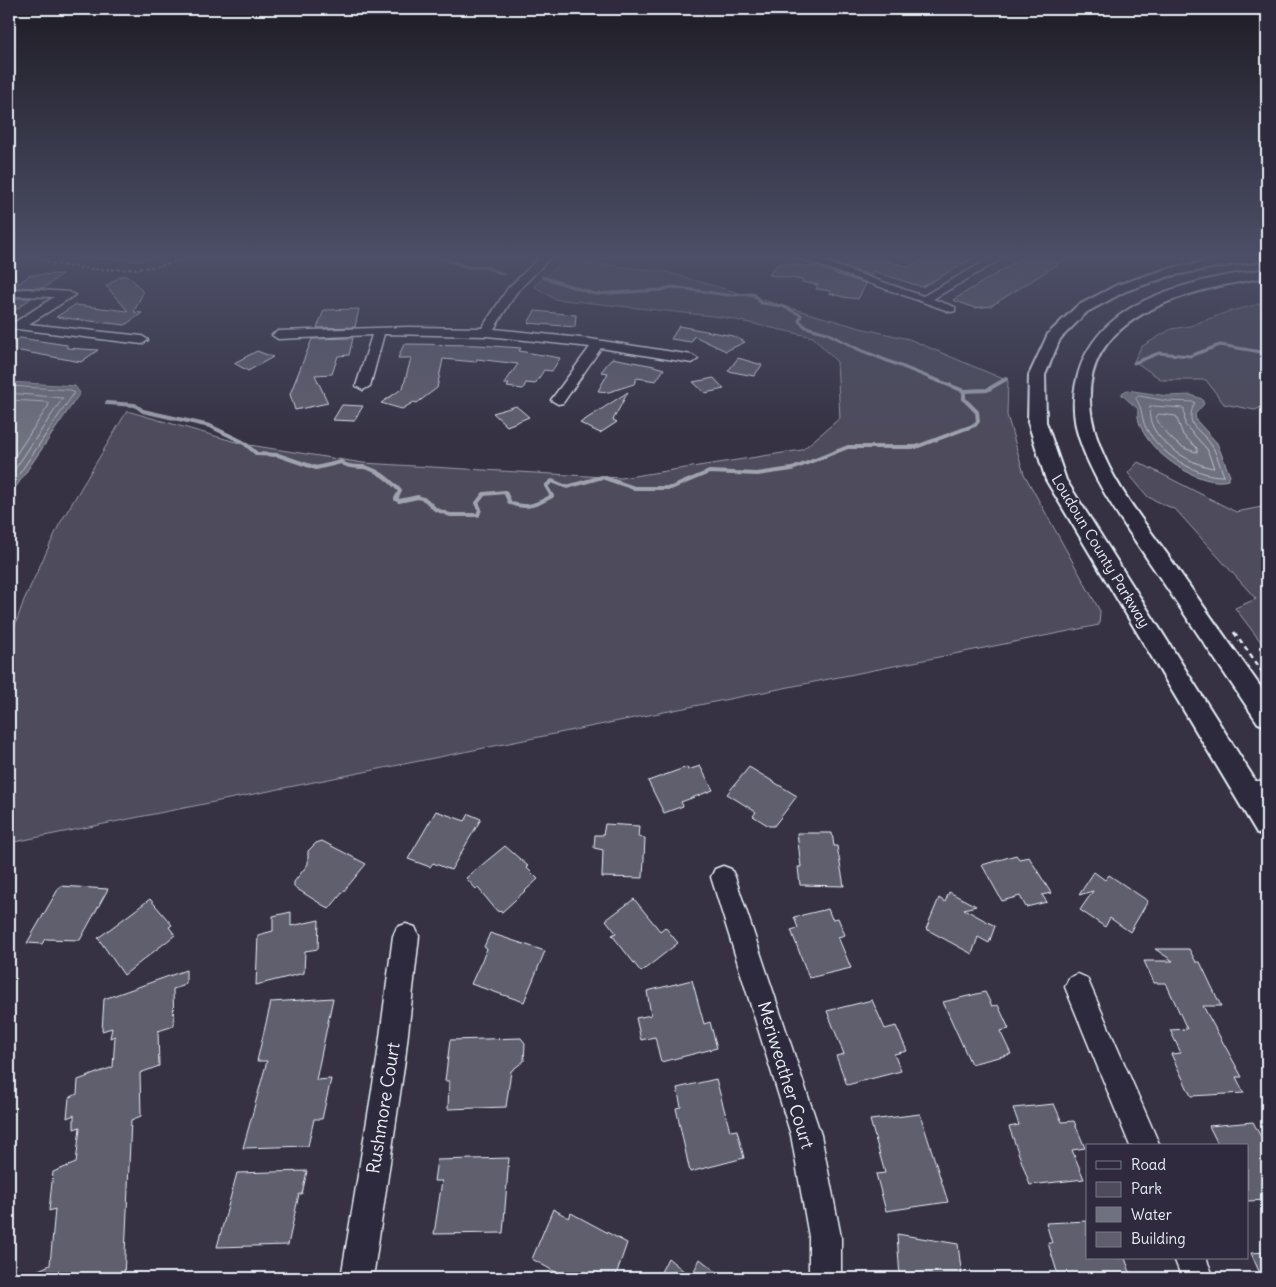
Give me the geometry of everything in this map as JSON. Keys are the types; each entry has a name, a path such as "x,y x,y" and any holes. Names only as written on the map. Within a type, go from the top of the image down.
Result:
{"main road":[{"name":"Loudoun County Parkway","path":"1074,316 1052,340 1038,368 1034,389 1034,413 1047,460 1068,501 1257,790 1267,824"},
{"name":"Loudoun County Parkway","path":"1127,316 1120,321 1092,351 1081,381 1081,398 1088,440 1098,466 1110,488 1267,716"}],"street":[{"path":"12,327 31,316"},
{"path":"486,332 494,316"},
{"path":"12,327 142,340"},
{"path":"363,386 379,331"},
{"path":"278,335 379,331 486,332 598,344 692,359"},
{"path":"558,400 598,344"},
{"name":"Meriweather Court","path":"723,877 806,1135 824,1237 825,1278"},
{"name":"Rushmore Court","path":"357,1278 391,1060 406,936"},
{"path":"1078,987 1144,1144"},
{"path":"1191,1260 1198,1278"}],"path":[{"path":"1233,630 1267,678"}],"green space":[{"path":"713,316 819,316 909,339 1008,381 1007,415 1024,474 1100,611 1099,625 9,843 9,642 24,600 59,525 127,411 243,444 363,463 621,478 802,450 840,418 837,362 813,337"},
{"path":"1216,316 1267,316 1267,405 1255,410 1224,404 1206,380 1162,380 1134,361 1141,347 1171,329 1190,326"},
{"path":"1138,462 1236,512 1267,506 1267,650 1235,608 1256,599 1176,510 1148,497 1128,473"}],"water":[{"path":"9,382 75,386 80,393 9,497"},
{"path":"1127,390 1167,396 1191,395 1202,399 1204,404 1195,414 1196,420 1217,443 1230,476 1228,480 1215,481 1201,478 1185,471 1156,449 1146,436 1139,422 1138,409 1122,395"}],"building":[{"path":"57,316 138,316 125,325 56,317"},
{"path":"322,316 357,316 355,327 317,328"},
{"path":"532,316 576,316 575,327 528,323"},
{"path":"679,326 733,336 745,342 726,351 694,336 691,342 671,339"},
{"path":"20,338 67,345 67,348 98,350 81,362 9,349 9,345"},
{"path":"353,338 349,355 338,356 332,374 315,375 328,403 295,410 290,394 312,339"},
{"path":"404,344 478,345 521,348 519,351 560,358 552,371 544,370 535,384 526,383 523,389 507,387 509,384 504,384 518,364 477,359 476,362 443,359 437,388 417,403 414,402 402,409 381,403 403,388 411,358 398,358"},
{"path":"257,351 273,357 248,371 234,363"},
{"path":"612,358 664,369 656,381 637,378 634,384 609,392 598,391 608,373 601,372"},
{"path":"738,358 762,365 754,376 728,371"},
{"path":"714,378 724,389 705,393 693,382"},
{"path":"628,392 613,420 617,422 600,433 580,423"},
{"path":"342,405 363,406 354,421 333,420"},
{"path":"516,406 529,417 507,426 493,413"},
{"path":"700,766 713,790 681,802 683,806 664,813 648,781 687,767 688,770"},
{"path":"749,767 797,796 774,826 769,826 753,816 756,812 727,794"},
{"path":"436,811 465,821 469,814 481,819 451,870 433,863 430,867 408,859"},
{"path":"605,824 639,826 638,837 645,838 643,878 602,877 603,850 594,848 595,835 603,835"},
{"path":"797,833 832,833 834,846 837,846 844,886 800,885 798,867 801,867"},
{"path":"322,841 366,864 329,909 294,887 294,882 308,864 308,851 316,843"},
{"path":"505,846 528,866 526,867 538,879 502,912 497,911 478,888 476,889 466,878"},
{"path":"1016,855 1019,859 1029,857 1051,893 1042,895 1047,902 1026,907 1020,896 1002,901 982,865"},
{"path":"1094,872 1105,880 1109,875 1148,901 1130,932 1110,918 1105,927 1080,910 1093,891 1079,895"},
{"path":"60,886 108,889 80,940 45,939 42,944 27,943"},
{"path":"949,892 976,906 964,909 995,926 989,943 978,937 972,954 926,929 939,898 945,902"},
{"path":"150,899 172,925 169,927 175,935 124,975 98,938"},
{"path":"634,899 660,931 665,927 678,943 641,972 612,935 616,933 606,920"},
{"path":"828,909 832,919 838,918 845,935 838,937 851,968 809,978 791,930 798,928 794,917"},
{"path":"291,912 291,926 319,920 318,949 305,951 304,973 256,985 258,935 273,931 273,916"},
{"path":"490,933 545,951 524,1002 471,984 487,949 484,947"},
{"path":"1155,949 1189,949 1196,962 1200,962 1221,1006 1203,1006 1242,1077 1236,1077 1244,1093 1191,1096 1171,1054 1181,1053 1170,1030 1187,1029 1166,983 1154,983 1144,961 1173,961"},
{"path":"186,970 186,983 173,989 174,1026 158,1031 159,1066 140,1073 141,1116 131,1120 124,1278 20,1278 50,1265 55,1209 49,1211 53,1172 76,1163 80,1127 74,1129 74,1115 67,1118 69,1098 77,1094 78,1080 113,1067 115,1036 110,1038 112,1028 102,1031 104,999"},
{"path":"692,980 704,1024 710,1022 717,1048 661,1062 655,1037 641,1040 636,1018 651,1015 647,991"},
{"path":"985,992 992,1006 998,1005 1009,1029 1000,1031 1011,1054 971,1064 943,1002"},
{"path":"333,998 316,1080 331,1079 322,1119 314,1119 308,1146 243,1148 267,1061 257,1061 271,1002"},
{"path":"872,1000 885,1029 896,1026 907,1051 894,1054 901,1071 847,1085 836,1056 844,1054 827,1011"},
{"path":"521,1038 525,1043 524,1061 511,1071 506,1107 448,1109 449,1081 445,1081 450,1040"},
{"path":"716,1079 730,1131 737,1130 744,1158 690,1172 676,1108 681,1107 677,1088"},
{"path":"1054,1104 1062,1122 1074,1121 1085,1148 1072,1150 1084,1179 1030,1185 1009,1127 1019,1125 1013,1108"},
{"path":"920,1114 948,1202 886,1211 876,1174 885,1173 870,1120"},
{"path":"1253,1122 1262,1139 1267,1139 1267,1200 1248,1201 1248,1144 1218,1144 1209,1126"},
{"path":"509,1158 503,1233 434,1234 442,1181 434,1181 437,1160"},
{"path":"307,1171 302,1194 299,1194 288,1245 217,1247 237,1173"},
{"path":"553,1209 569,1218 571,1213 627,1243 615,1278 566,1278 532,1259"},
{"path":"1086,1221 1086,1260 1126,1260 1131,1275 1117,1276 1118,1278 1059,1278 1048,1243 1052,1243 1046,1223"},
{"path":"897,1234 958,1244 962,1278 900,1278"},
{"path":"1267,1252 1267,1278 1262,1278 1251,1253"},
{"path":"668,1258 691,1277 700,1259 724,1278 658,1278"}],"waterway":[{"path":"801,316 799,321 806,327 827,333 858,349 933,379"},
{"path":"1134,363 1159,353 1190,356 1220,345 1267,353"},
{"path":"931,378 964,391"},
{"path":"964,391 987,390 1006,379"},
{"path":"107,403 135,405 143,411 210,426 243,442 257,454 278,455 316,468 341,462 349,466 369,468 384,476 400,491 396,499 399,501 418,497 426,500 435,509 450,515 478,515 480,509 477,503 484,494 505,492 510,503 527,506 552,496 546,486 552,481 567,487 602,477 634,488 671,488 709,472 757,474 792,469 848,447 916,447 975,425 978,421 977,412 964,399 964,391"}]}
